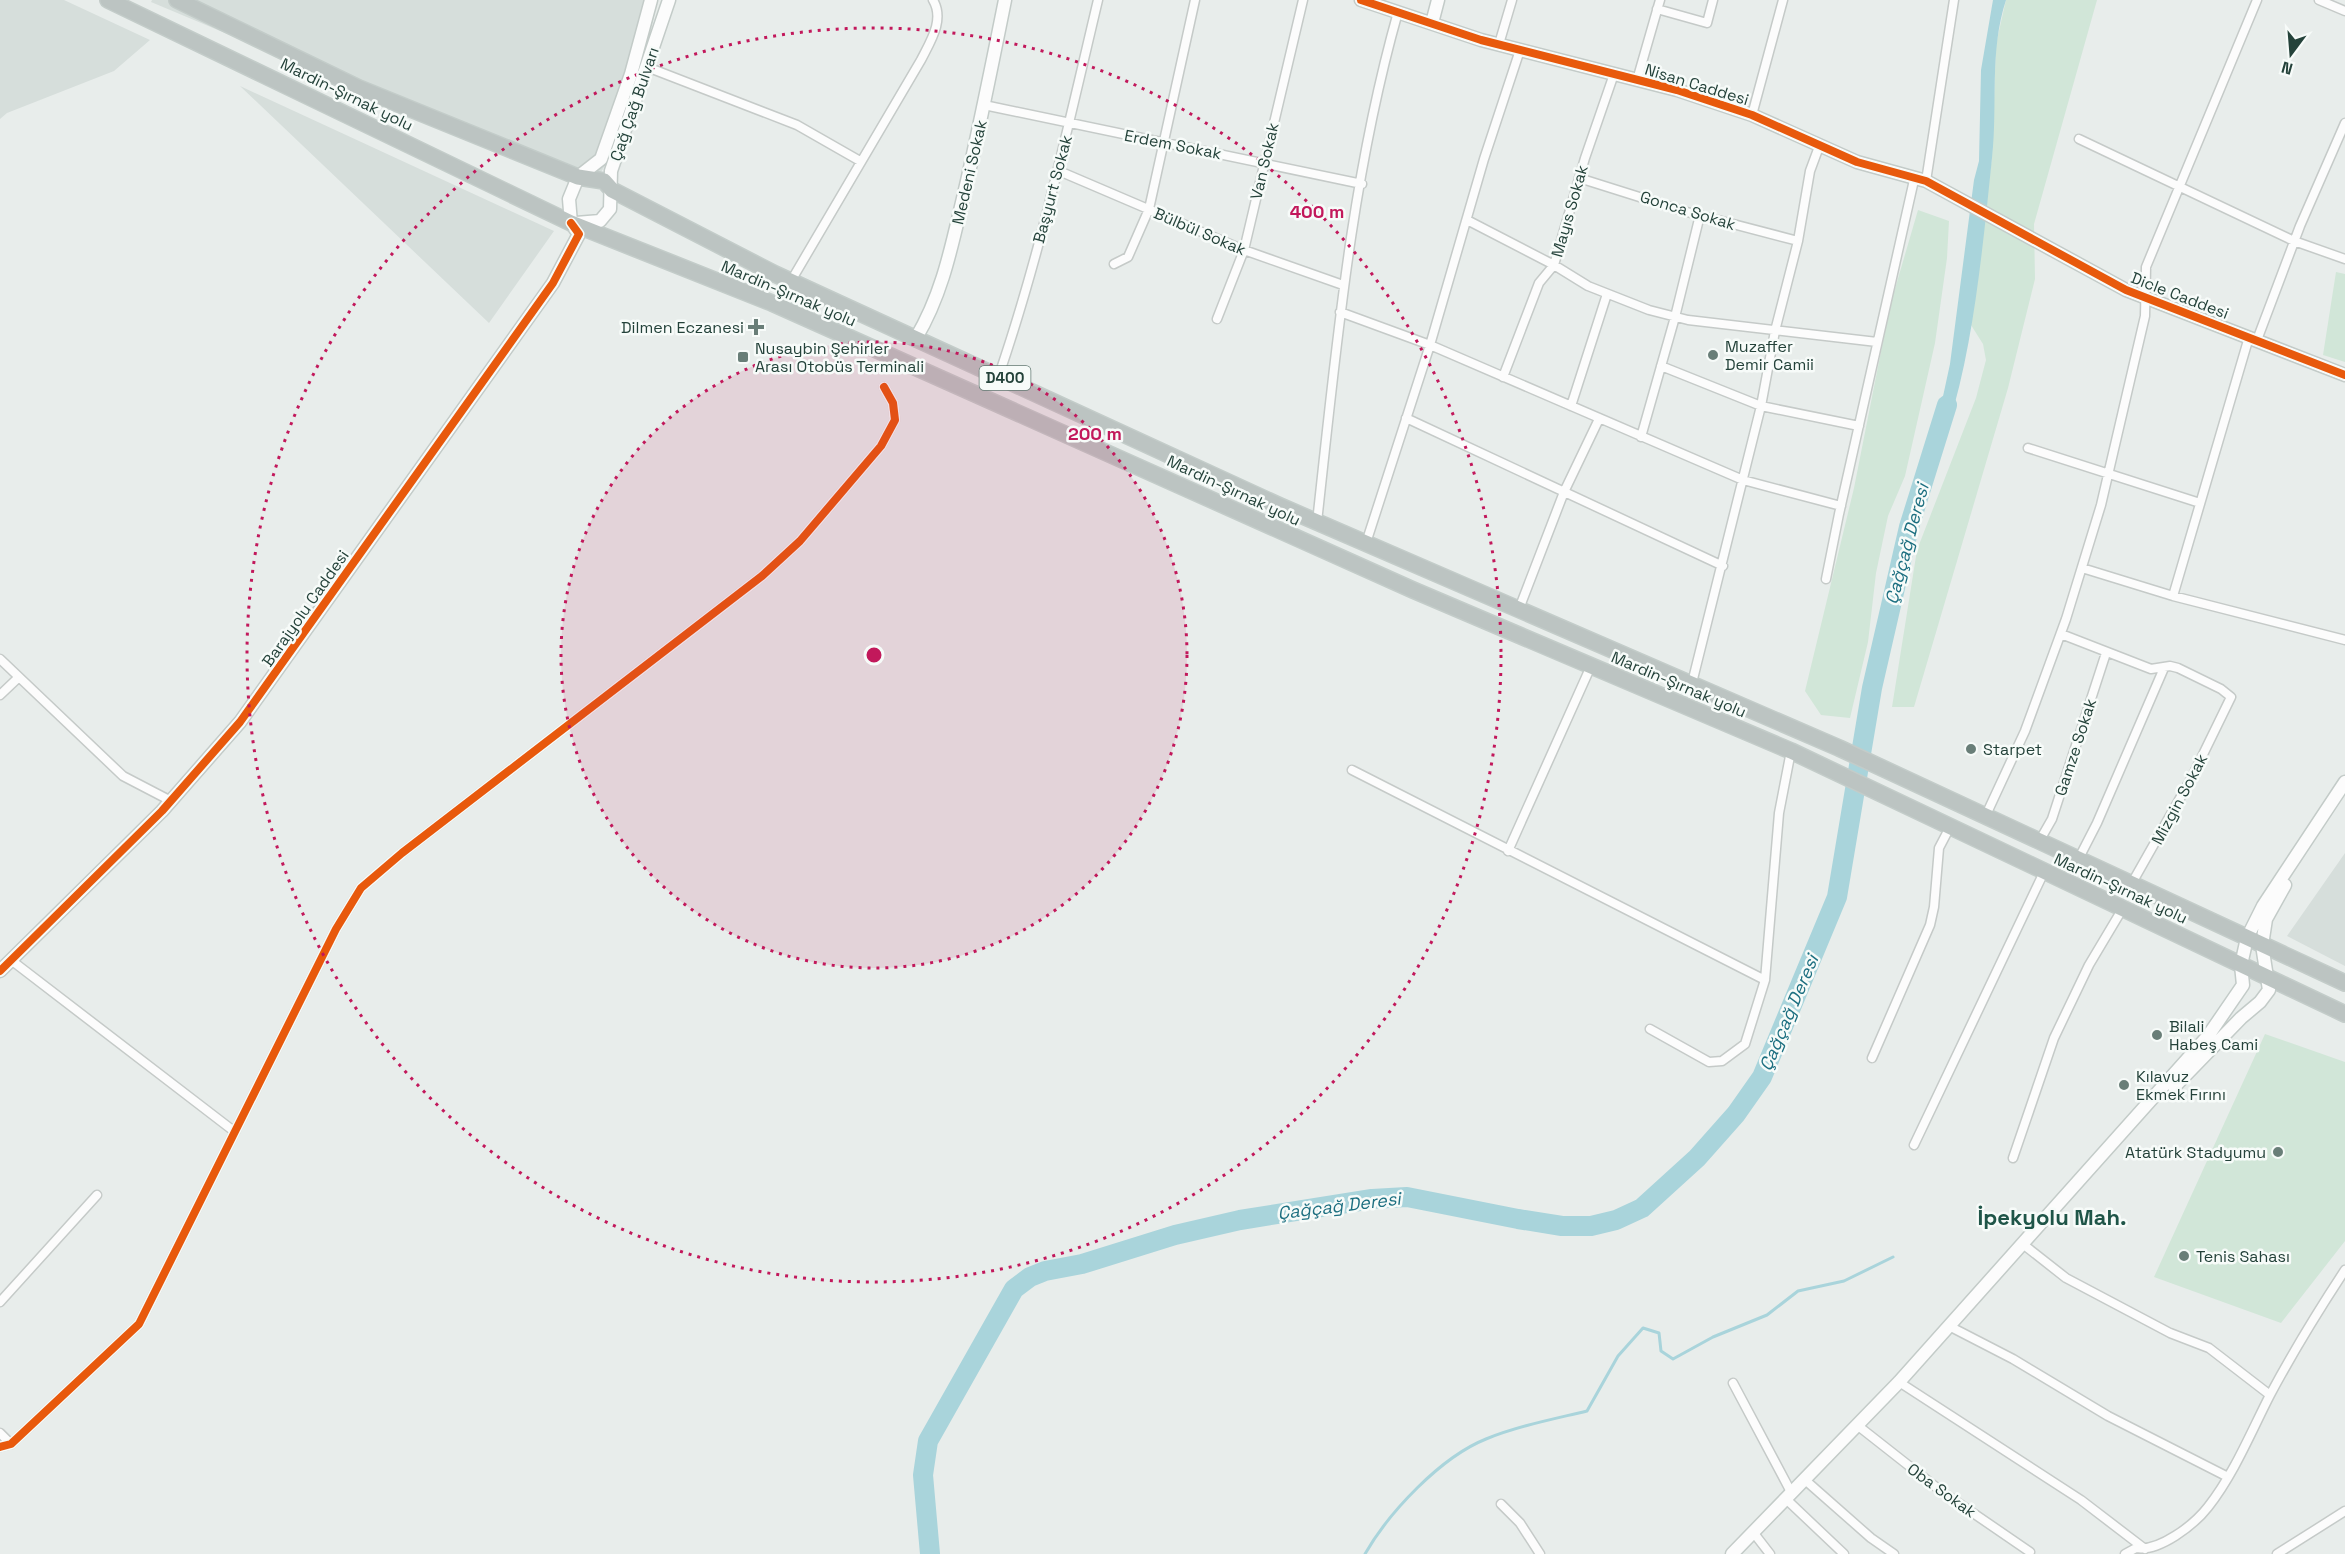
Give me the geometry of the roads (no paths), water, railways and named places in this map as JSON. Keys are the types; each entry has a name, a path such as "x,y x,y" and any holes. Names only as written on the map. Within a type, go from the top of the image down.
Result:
{"highway":[{"name":"Mardin-Şırnak yolu","path":"108,0 572,223 772,303 1282,532 1791,751 2345,1014"},
{"name":"Mardin-Şırnak yolu","path":"177,0 359,87 578,177 604,182 612,190 791,281 1317,522 1692,682 1839,748 2345,983"}],"street":[{"name":"Çağ Çağ Bulvarı","path":"578,177 601,159 631,74 651,0"},
{"name":"Çağ Çağ Bulvarı","path":"572,223 600,221 610,209 611,171 669,0"},
{"path":"791,281 921,60 937,27 936,5 933,0"},
{"name":"Medeni Sokak","path":"916,338 931,313 944,276 984,105 1005,0"},
{"name":"Başyurt Sokak","path":"999,375 1019,317 1059,171 1098,0"},
{"path":"1114,264 1128,257 1149,209 1195,0"},
{"name":"Van Sokak","path":"1217,320 1244,250 1303,0"},
{"name":"Nisan Caddesi","path":"1361,0 1499,44 1637,80 1752,115 1857,162 1943,190 2012,228"},
{"path":"1432,23 1438,0"},
{"path":"1499,44 1512,0"},
{"path":"1637,80 1659,5 1707,23 1713,0"},
{"path":"1752,115 1783,0"},
{"path":"1826,579 1877,342 1920,181 1954,0"},
{"path":"1986,815 2025,731 2061,634 2082,568 2108,473 2145,316 2146,267 2257,0"},
{"path":"2319,0 2345,11"},
{"path":"1317,522 1347,252 1362,183 1379,79 1398,12"},
{"path":"1366,543 1430,345 1484,159 1520,50"},
{"path":"647,67 797,125 860,161"},
{"name":"Mayıs Sokak","path":"1503,377 1539,283 1554,265 1579,178 1614,74"},
{"name":"Erdem Sokak","path":"984,105 1362,183"},
{"path":"2173,596 2200,502 2253,338 2345,123"},
{"path":"2079,139 2294,241 2345,259"},
{"path":"1692,682 1723,566 1761,406 1775,331 1798,241 1810,171 1820,144"},
{"name":"Bülbül Sokak","path":"1059,171 1244,250 1343,285"},
{"path":"572,223 569,199 578,177"},
{"name":"Gonca Sokak","path":"1579,178 1700,215 1798,241"},
{"path":"1641,437 1675,317 1700,215"},
{"path":"1467,220 1554,265 1588,286 1649,310 1675,317 1877,342"},
{"name":"Barajyolu Caddesi","path":"0,971 171,801 240,722 553,282 579,234 572,223"},
{"name":"Dicle Caddesi","path":"2012,228 2126,290 2146,295 2345,375"},
{"path":"1571,406 1607,294"},
{"path":"1340,312 1430,345 1743,480 1841,506"},
{"path":"1661,366 1761,406 1859,426"},
{"path":"0,1447 11,1444 139,1324 336,929 361,888 465,804 738,595 800,541 886,437 896,420 893,403 884,387"},
{"path":"1407,418 1723,566"},
{"path":"1519,609 1564,492 1599,418"},
{"path":"2028,448 2200,502"},
{"path":"2082,568 2173,596 2345,640"},
{"path":"2061,634 2151,669 2164,668 2079,858"},
{"name":"Gamze Sokak","path":"2040,840 2052,819 2106,652"},
{"path":"0,659 123,776 171,801"},
{"path":"1508,851 1591,666"},
{"name":"Mizgin Sokak","path":"2132,883 2176,807 2231,697 2221,689 2178,668 2170,666 2164,668"},
{"path":"0,695 20,677"},
{"path":"1650,1029 1709,1062 1722,1061 1744,1044 1765,980 1779,813 1791,751"},
{"path":"1352,770 1765,980"},
{"path":"1732,1554 1899,1382 2051,1215 2208,1036 2243,985 2241,965 2247,938 2263,906 2345,782"},
{"path":"2051,1215 2241,1017 2260,1002 2269,990 2262,945 2266,919 2334,798"},
{"path":"1872,1058 1930,925 1940,848 1950,827"},
{"path":"1914,1145 2044,872"},
{"path":"2013,1158 2054,1038 2089,965 2123,908"},
{"path":"11,960 235,1132"},
{"path":"0,1302 97,1195"},
{"path":"2024,1245 2066,1278 2170,1333 2209,1348 2270,1395"},
{"path":"2147,1552 2207,1509 2229,1477 2307,1328 2345,1270"},
{"path":"1949,1326 2013,1359 2108,1416 2229,1477"},
{"path":"1899,1382 2081,1500 2147,1552"},
{"path":"1733,1383 1789,1496 1844,1554"},
{"name":"Oba Sokak","path":"1857,1425 1941,1491 2030,1552"},
{"path":"0,1433 11,1444"},
{"path":"1804,1479 1871,1538 1894,1554"},
{"path":"1501,1504 1520,1523 1540,1554"},
{"path":"2277,1554 2345,1511"},
{"path":"1753,1532 1770,1554"},
{"path":"2125,1554 2136,1548 2147,1552"}],"water":[{"path":"1993,0 2006,0 1997,39 1994,138 1981,259 1965,362 1948,427 1940,430 1937,424 1950,364 1974,180 1979,161 1981,70"}],"waterway":[{"name":"Çağçağ Deresi","path":"930,1554 923,1475 928,1441 1014,1289 1030,1277 1045,1271 1082,1264 1175,1235 1240,1220 1372,1199 1407,1197 1562,1226 1591,1226 1616,1220 1642,1208 1697,1158 1736,1114 1762,1077 1837,897 1872,688 1909,527 1947,405"},
{"path":"1365,1554 1402,1504 1434,1472 1469,1447 1511,1430 1587,1411 1618,1356 1643,1328 1659,1333 1661,1351 1673,1359 1713,1337 1767,1315 1798,1291 1844,1281 1893,1257"}],"place":[{"name":"Dilmen Eczanesi","path":"756,327"},
{"name":"Muzaffer Demir Camii","path":"1713,355"},
{"name":"Nusaybin Şehirler Arası Otobüs Terminali","path":"743,357"},
{"name":"Starpet","path":"1971,749"},
{"name":"Bilali Habeş Cami","path":"2157,1035"},
{"name":"Kılavuz Ekmek Fırını","path":"2124,1085"},
{"name":"Atatürk Stadyumu","path":"2278,1152"},
{"name":"Tenis Sahası","path":"2184,1256"}],"district":[{"name":"İpekyolu Mah.","path":"2052,1217"}]}
